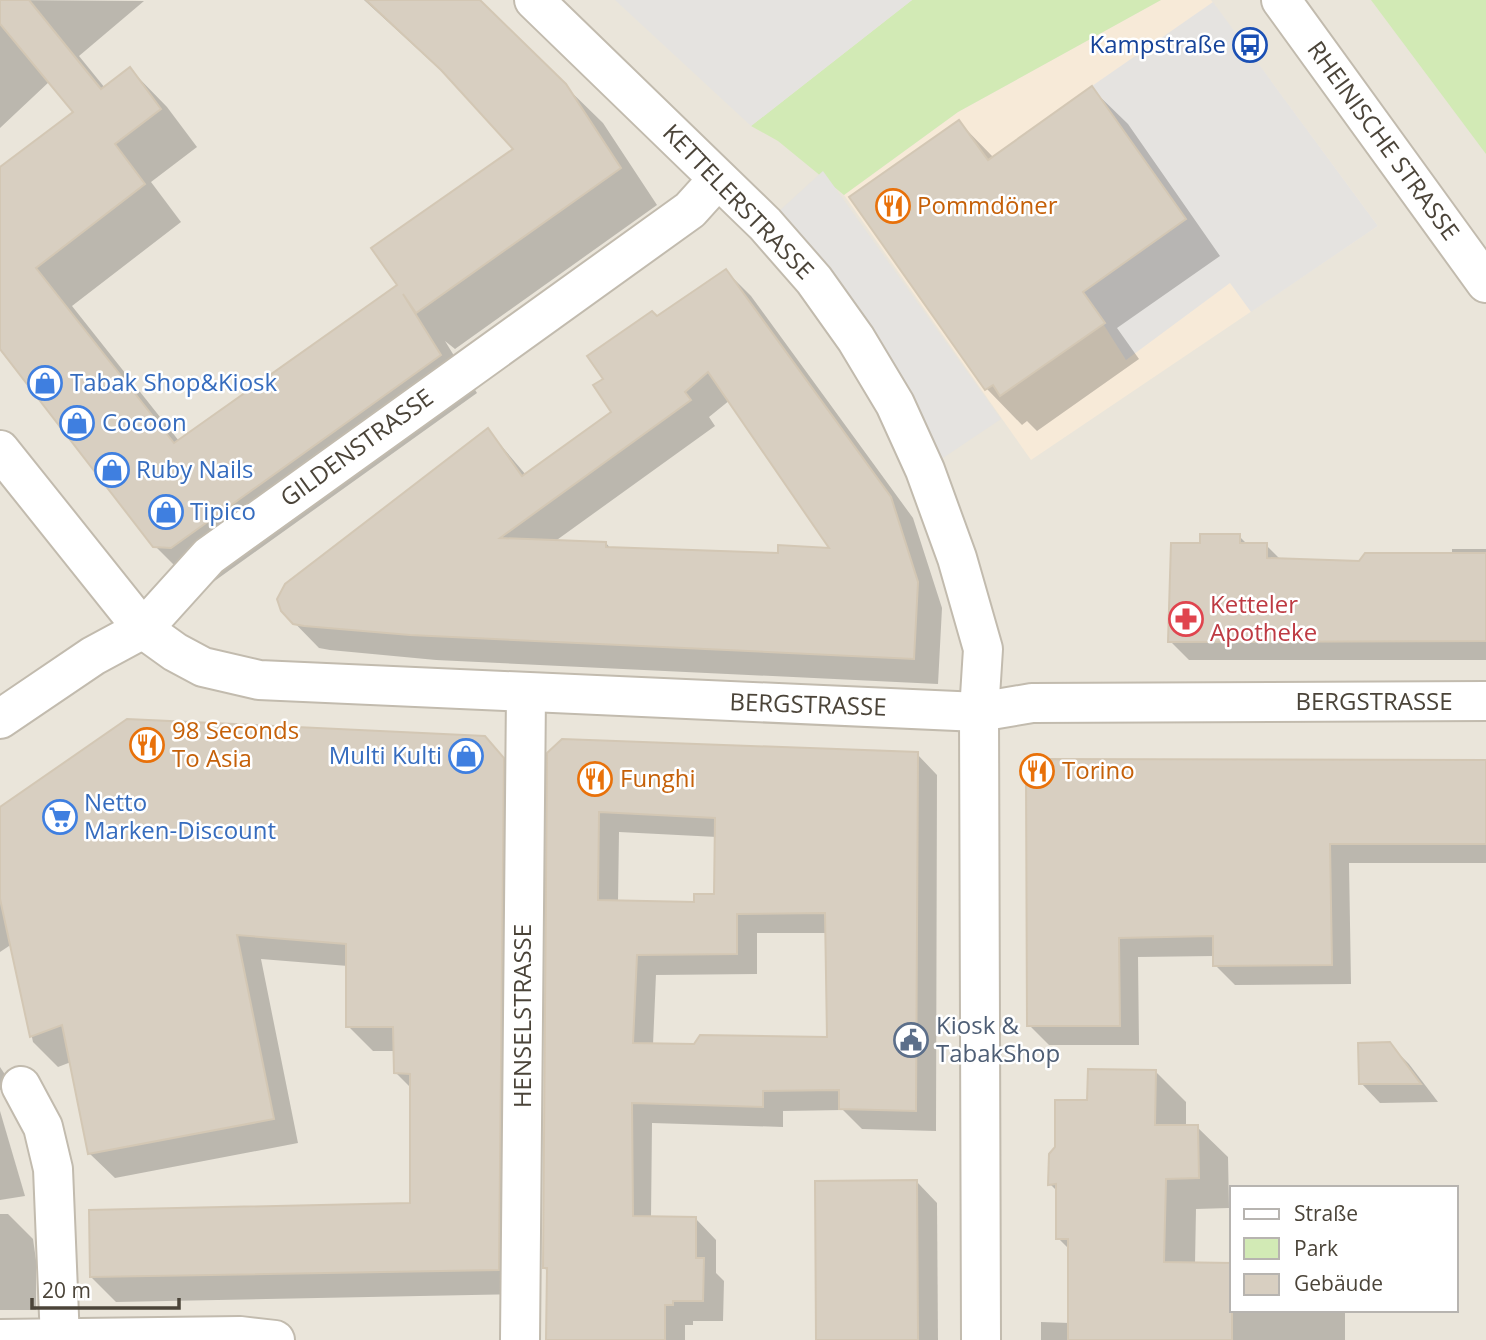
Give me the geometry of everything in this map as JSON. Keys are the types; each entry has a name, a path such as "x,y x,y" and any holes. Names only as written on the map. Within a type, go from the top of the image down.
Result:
{"street":[{"name":"KETTELERSTRASSE","path":"534,0 765,224 814,281 856,339 895,404 925,470 957,558 984,649 979,712 981,1340"},
{"name":"RHEINISCHE STRASSE","path":"1281,0 1486,282"},
{"name":"GILDENSTRASSE","path":"0,719 93,656 142,629 209,556 690,210 718,179"},
{"name":"BERGSTRASSE","path":"0,450 142,629 203,667 259,680 979,712 1032,703 1486,701"},
{"name":"HENSELSTRASSE","path":"520,1340 526,693"},
{"path":"21,1086 43,1127 53,1169 60,1339"},
{"path":"0,1339 240,1336 275,1340"}],"shaded area":[{"path":"0,0 1390,0 1486,113 1486,1340 0,1340"},
{"path":"615,0 912,0 751,126"},
{"path":"1161,0 1211,0 1378,226 1031,460 844,195 958,112"},
{"path":"1213,2 1378,226 1251,312 1230,283 1126,360 1083,292 1185,219 1092,86"},
{"path":"823,171 1001,419 925,470 765,224"}],"green space":[{"path":"912,0 1161,0 958,112 844,195 778,141 751,126"},
{"path":"1371,0 1486,0 1486,154"}],"building":[{"path":"0,0 29,0 101,89 130,67 161,109 115,144 145,184 36,268 174,443 397,285 371,248 513,149 441,70 366,0 480,0 566,84 621,168 416,313 403,294 441,355 171,548 153,547 0,349 0,167 73,112 0,24"},
{"path":"1092,86 1186,219 1083,292 1105,323 1000,396 993,385 985,390 849,197 959,120 988,160"},
{"path":"726,269 891,497 918,582 914,659 410,635 293,624 281,611 277,599 285,584 488,428 522,476 611,412 593,385 603,379 587,356 652,311 657,316","holes":["708,372 829,548 778,545 778,553 606,547 606,542 500,538 691,400 685,392"]},
{"path":"1200,534 1240,534 1240,543 1267,543 1267,558 1359,561 1365,553 1486,553 1486,641 1168,642 1171,543 1200,543"},
{"path":"127,719 485,736 504,758 499,1270 90,1277 89,1210 410,1203 410,1074 394,1073 393,1027 346,1027 346,944 237,935 274,1119 88,1154 62,1025 30,1037 0,899 0,807"},
{"path":"562,739 918,752 916,1111 839,1109 839,1090 763,1091 763,1107 632,1103 633,1216 696,1217 696,1258 704,1258 703,1301 673,1301 673,1305 665,1305 665,1340 546,1340 547,1268 543,1268 547,753","holes":["599,812 715,818 714,894 694,894 694,902 598,900","825,913 827,1037 700,1035 694,1044 633,1043 637,955 737,954 737,914"]},
{"path":"1040,759 1486,760 1486,844 1330,844 1332,965 1213,966 1213,936 1119,938 1120,1026 1027,1026 1026,774"},
{"path":"1390,1042 1421,1084 1359,1084 1358,1043"},
{"path":"1088,1069 1156,1070 1155,1125 1198,1125 1199,1178 1166,1179 1164,1262 1230,1263 1232,1340 1068,1340 1068,1239 1056,1239 1056,1184 1048,1185 1049,1154 1055,1147 1055,1100 1087,1100"},
{"path":"917,1180 918,1340 816,1340 815,1181"}],"place":[{"name":"Kampstraße","path":"1250,45"},
{"name":"Pommdöner","path":"893,206"},
{"name":"Tabak Shop&Kiosk","path":"45,383"},
{"name":"Cocoon","path":"77,423"},
{"name":"Ruby Nails","path":"112,470"},
{"name":"Tipico","path":"166,512"},
{"name":"Ketteler Apotheke","path":"1186,619"},
{"name":"98 Seconds To Asia","path":"147,745"},
{"name":"Multi Kulti","path":"466,756"},
{"name":"Torino","path":"1037,771"},
{"name":"Funghi","path":"595,779"},
{"name":"Netto Marken-Discount","path":"60,817"},
{"name":"Kiosk & TabakShop","path":"911,1040"}]}
